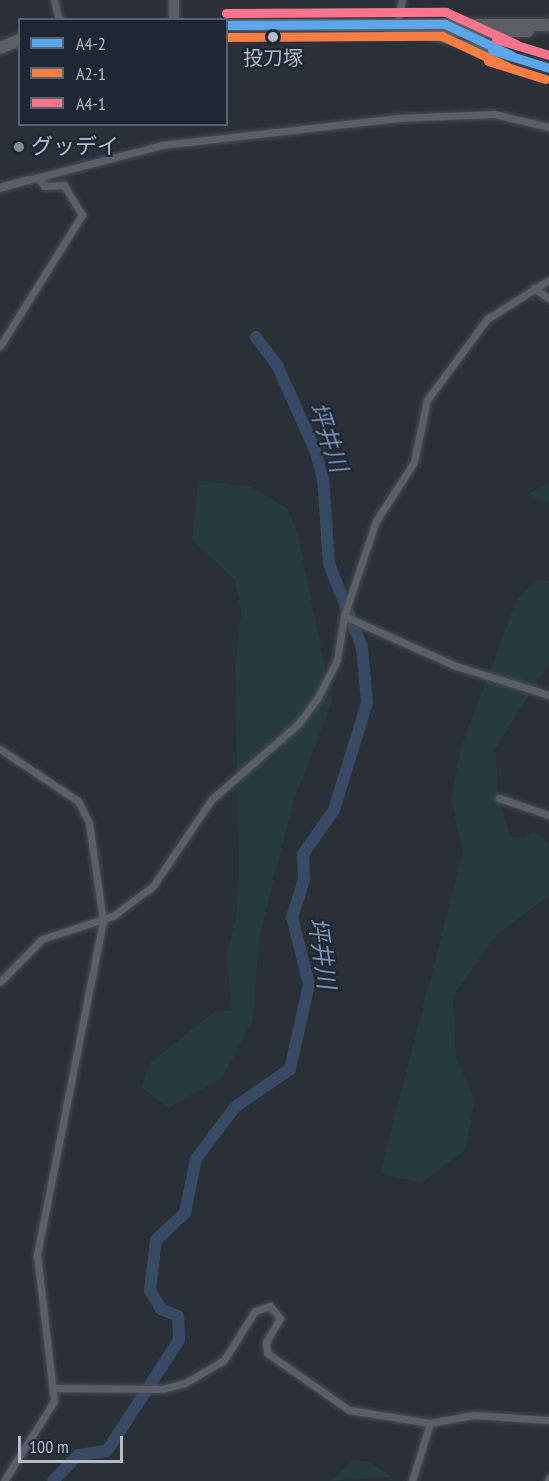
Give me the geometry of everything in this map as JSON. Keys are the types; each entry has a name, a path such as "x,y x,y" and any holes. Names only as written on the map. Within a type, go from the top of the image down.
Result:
{"highway":[{"path":"228,25 549,25"},
{"path":"335,25 431,35 549,30"},
{"path":"0,48 18,41"}],"main road":[{"path":"174,0 174,18"}],"street":[{"path":"54,0 58,18"},
{"path":"398,24 402,0"},
{"path":"445,24 469,33 511,55"},
{"path":"431,35 511,55 549,68"},
{"path":"0,188 162,145 398,118 494,114 549,127"},
{"path":"0,346 82,214 64,185 44,186 38,178"},
{"path":"0,982 42,939 68,926 103,921 153,886 213,800 298,724 330,677 344,616 376,521 409,474 427,400 440,377 487,319 549,280"},
{"path":"534,288 549,299"},
{"path":"344,616 456,666 549,695"},
{"path":"0,749 78,801 89,823 103,921 37,1254 55,1388 45,1420 4,1481"},
{"path":"499,798 549,815"},
{"path":"55,1388 161,1389 214,1368 230,1354 255,1311 270,1306 280,1318 266,1349 287,1369 349,1410 430,1423 473,1415 549,1420"},
{"path":"412,1481 430,1423"}],"green space":[{"path":"198,480 251,487 287,508 298,535 332,702 294,800 276,868 259,940 253,1020 222,1078 168,1108 141,1087 151,1062 214,1012 232,1010 226,955 236,918 239,870 235,667 241,613 235,580 192,539"},
{"path":"549,482 549,504 528,494"},
{"path":"538,580 549,581 549,663 495,749 499,798 510,836 523,838 534,831 549,844 549,896 497,934 453,996 456,1057 475,1100 465,1150 421,1183 380,1174 463,852 451,800 461,747 517,599"},
{"path":"354,1460 370,1462 392,1477 330,1481"}],"waterway":[{"name":"坪井川","path":"53,1481 78,1455 107,1451 179,1340 178,1316 161,1309 150,1290 156,1240 185,1213 196,1159 235,1107 290,1069 309,984 292,917 304,880 303,854 334,810 367,703 362,647 329,564 323,479 315,450 277,365 256,337"}],"transit line":[{"name":"A4-1","path":"226,13 446,12 516,44"},
{"name":"A4-2","path":"228,25 445,24 511,55"},
{"name":"A2-1","path":"228,37 442,36 506,66"},
{"name":"A4-1","path":"496,39 549,55"},
{"name":"A4-2","path":"492,50 549,68"},
{"name":"A2-1","path":"488,61 545,79"}],"place":[{"name":"投刀塚","path":"273,37"},
{"name":"グッデイ","path":"19,147"}]}
